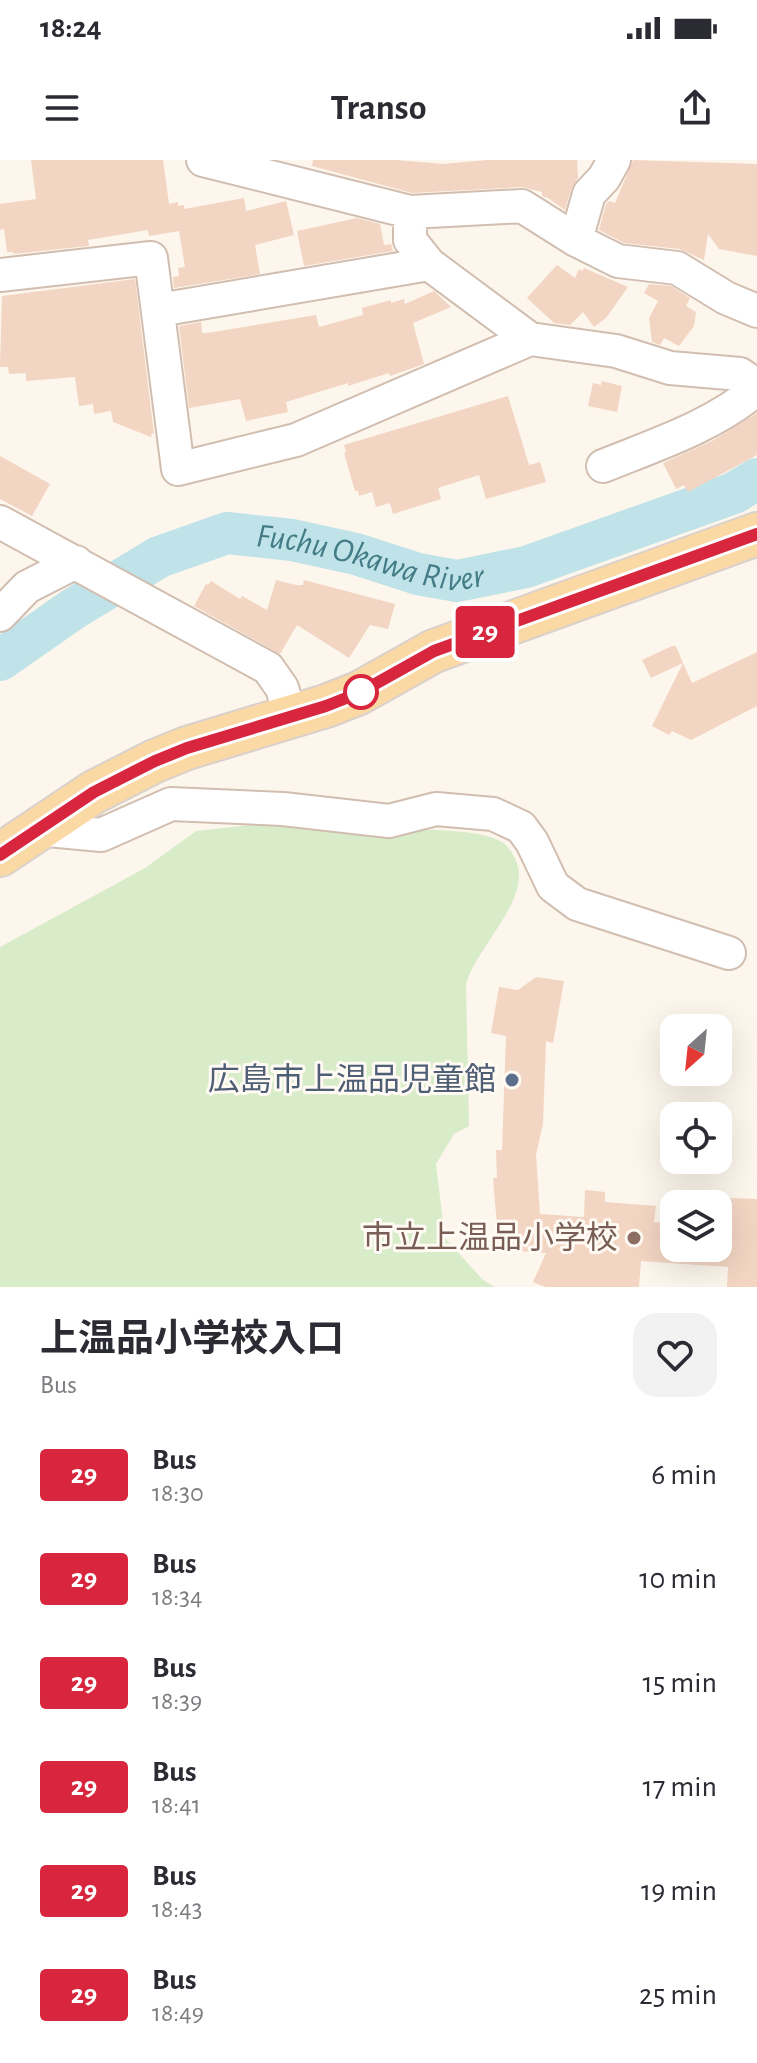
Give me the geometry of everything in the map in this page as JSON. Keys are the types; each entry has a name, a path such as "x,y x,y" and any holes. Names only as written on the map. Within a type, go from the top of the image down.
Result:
{"main road":[{"path":"0,855 94,792 155,761 359,693 434,651 757,534"}],"street":[{"path":"203,160 410,212 522,206 576,240 618,261 677,268 726,298 757,311"},
{"path":"576,240 589,194 604,178 614,160"},
{"path":"410,212 410,240 429,264 530,339 616,351 670,368 740,374 757,388 736,408 603,466"},
{"path":"0,275 151,258 178,469 296,440 530,339"},
{"path":"159,310 429,264"},
{"path":"0,522 268,668 282,688 291,718"},
{"path":"0,615 27,587 81,566"},
{"path":"37,829 101,835 171,804 283,809 389,821 436,809 493,814 521,827 532,842 553,886 577,904 729,953"}],"green space":[{"path":"275,822 471,833 502,842 514,856 519,874 513,901 466,984 469,1126 454,1134 436,1164 445,1238 483,1280 495,1287 0,1287 0,947 145,868 196,831"}],"building":[{"path":"31,160 163,160 169,204 178,202 178,206 184,205 184,209 244,198 246,211 286,201 294,235 255,245 260,274 174,288 173,277 179,276 178,268 185,267 179,231 149,236 148,230 88,240 89,246 13,254 7,252 4,229 0,230 0,204 36,199"},
{"path":"313,160 396,160 443,164 487,160 577,160 578,178 565,210 542,196 542,192 522,187 412,193 312,166"},
{"path":"633,160 757,164 757,256 719,249 708,234 704,260 679,249 624,243 599,230 606,204 609,201 615,203"},
{"path":"357,218 380,224 384,245 391,244 393,251 304,266 297,231"},
{"path":"557,265 575,278 579,269 582,271 584,268 628,287 606,318 594,327 583,312 570,325 554,323 527,298"},
{"path":"135,279 154,434 151,437 113,422 111,411 94,414 93,404 79,406 75,377 26,381 26,373 9,374 8,367 0,367 2,296"},
{"path":"649,284 671,286 690,298 686,306 696,312 694,326 679,346 664,338 660,345 652,342 649,318 658,301 644,293"},
{"path":"434,291 451,307 413,323 424,364 390,376 389,373 348,386 348,383 286,402 288,412 246,421 240,399 189,408 179,326 201,322 202,333 207,333 316,315 319,327 363,315 362,308 391,300 391,303 404,299 405,304"},
{"path":"602,381 622,386 617,412 588,406 593,383 601,385"},
{"path":"508,396 529,465 540,462 546,482 486,499 479,475 438,488 441,499 393,514 390,503 376,507 372,492 359,496 355,491 344,445"},
{"path":"757,413 757,455 688,492 684,485 676,489 663,463 712,441"},
{"path":"0,456 50,484 32,516 0,499"},
{"path":"276,580 303,585 304,580 395,604 388,629 370,625 349,658 297,625 280,654 194,606 206,584 211,581 240,599 242,596 267,610"},
{"path":"676,646 683,663 651,678 642,660"},
{"path":"757,652 757,706 691,740 672,731 669,735 652,726 683,663 692,683"},
{"path":"536,977 564,981 553,1043 546,1041 543,1124 536,1155 540,1214 584,1217 585,1190 605,1192 605,1202 656,1206 654,1222 660,1223 660,1262 732,1262 732,1198 757,1199 757,1287 727,1287 728,1267 641,1261 639,1287 545,1287 533,1282 546,1253 499,1250 493,1178 497,1178 496,1150 502,1150 506,1036 491,1033 499,987 518,990"}],"waterway":[{"name":"Fuchu Okawa River","path":"0,660 73,609 159,557 227,533 292,540 356,554 418,574 457,581 526,567 734,493 757,479"}],"bus line":[{"name":"29","path":"0,855 94,792 155,761 187,748 326,706 359,693 434,651 757,534"}],"place":[{"name":"広島市上温品児童館","path":"512,1080"},
{"name":"市立上温品小学校","path":"634,1238"}]}
